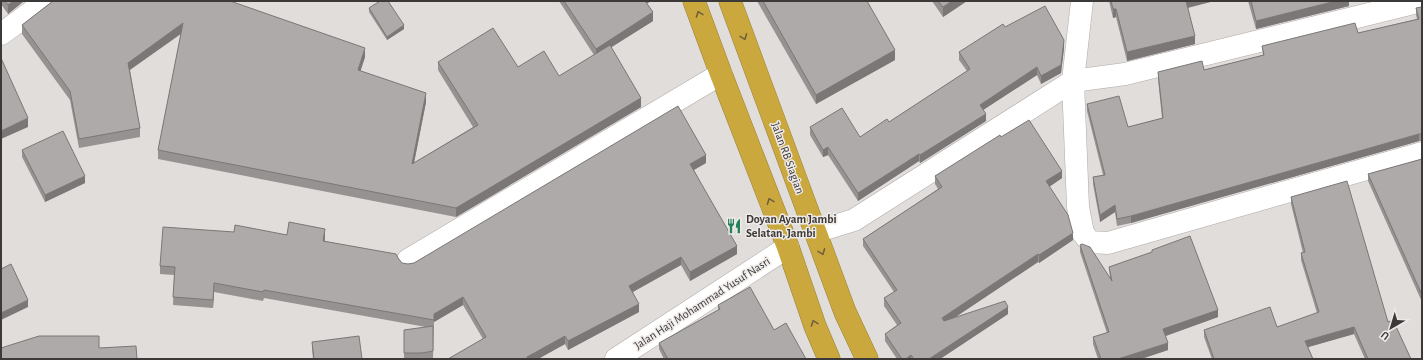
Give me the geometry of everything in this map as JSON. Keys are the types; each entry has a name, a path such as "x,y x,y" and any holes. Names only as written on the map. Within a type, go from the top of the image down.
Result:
{"highway":[{"path":"694,1 720,74 788,247 815,326 829,359"},
{"name":"Jalan RB Siagian","path":"730,1 845,312 867,359"}],"street":[{"path":"1,34 44,1"},
{"path":"1082,1 1073,81 1078,207 1083,233 1090,242 1108,243 1422,153"},
{"path":"815,232 854,220 1073,81 1125,74 1422,1"},
{"path":"408,260 720,74"},
{"name":"Jalan Haji Mohammad Yusuf Nasri","path":"616,359 788,247"}],"building":[{"path":"5,1 13,1 8,5"},
{"path":"53,1 230,1 365,48 358,70 426,93 412,164 478,125 438,62 493,28 518,67 544,51 559,76 610,45 641,98 456,208 158,150 183,23 128,63 140,128 79,139 70,91 22,25"},
{"path":"380,1 388,1 404,25 387,37 369,8"},
{"path":"564,1 645,1 653,12 596,49"},
{"path":"763,1 867,1 895,50 816,95"},
{"path":"938,1 952,1 943,7"},
{"path":"1111,1 1186,1 1195,36 1127,52 1116,9 1113,9"},
{"path":"1251,1 1336,1 1256,21"},
{"path":"1045,6 1064,40 1061,65 1041,76 1037,67 980,105 986,114 858,193 828,147 823,150 810,127 842,108 860,137 887,119 889,122 970,69 959,52 1003,24 1005,27"},
{"path":"1422,7 1422,134 1131,216 1117,219 1115,205 1100,215 1093,177 1105,175 1087,104 1119,96 1128,127 1163,118 1158,72 1202,61 1204,70 1264,55 1262,46 1355,23 1358,33 1419,19 1416,8"},
{"path":"1,58 28,118 1,131"},
{"path":"678,106 706,155 690,164 737,246 690,272 681,257 629,286 639,304 568,341 565,336 527,357 528,359 448,359 486,337 463,297 434,314 434,320 264,290 263,292 214,283 213,300 173,297 175,267 160,266 163,227 234,232 235,225 287,235 289,222 325,229 323,241 396,254 402,263 414,263"},
{"path":"1029,120 1062,171 1046,181 1068,215 1073,233 1039,255 1038,254 942,318 944,321 1005,301 1008,307 929,359 914,359 911,355 906,359 902,359 885,334 901,323 884,298 897,290 863,239 942,187 935,176 1000,135 1001,137"},
{"path":"63,131 85,176 45,195 22,150"},
{"path":"1422,159 1422,295 1368,174"},
{"path":"1347,181 1388,322 1393,320 1411,359 1368,359 1354,327 1305,341 1313,359 1214,359 1204,330 1270,307 1277,327 1319,312 1301,253 1305,252 1291,197"},
{"path":"1190,236 1218,310 1163,329 1168,343 1118,359 1101,359 1093,337 1109,332 1080,245 1082,244 1090,247 1112,281 1109,267 1152,252 1152,250"},
{"path":"11,264 28,300 1,313 1,269"},
{"path":"750,287 774,330 786,323 806,359 668,359 659,343 720,309 718,305"},
{"path":"433,326 433,351 422,353 404,353 404,330"},
{"path":"39,336 99,336 99,348 136,346 137,359 1,359 1,348"},
{"path":"359,336 362,359 314,359 312,342"}],"place":[{"name":"Doyan Ayam Jambi Selatan, Jambi","path":"734,226"}]}
